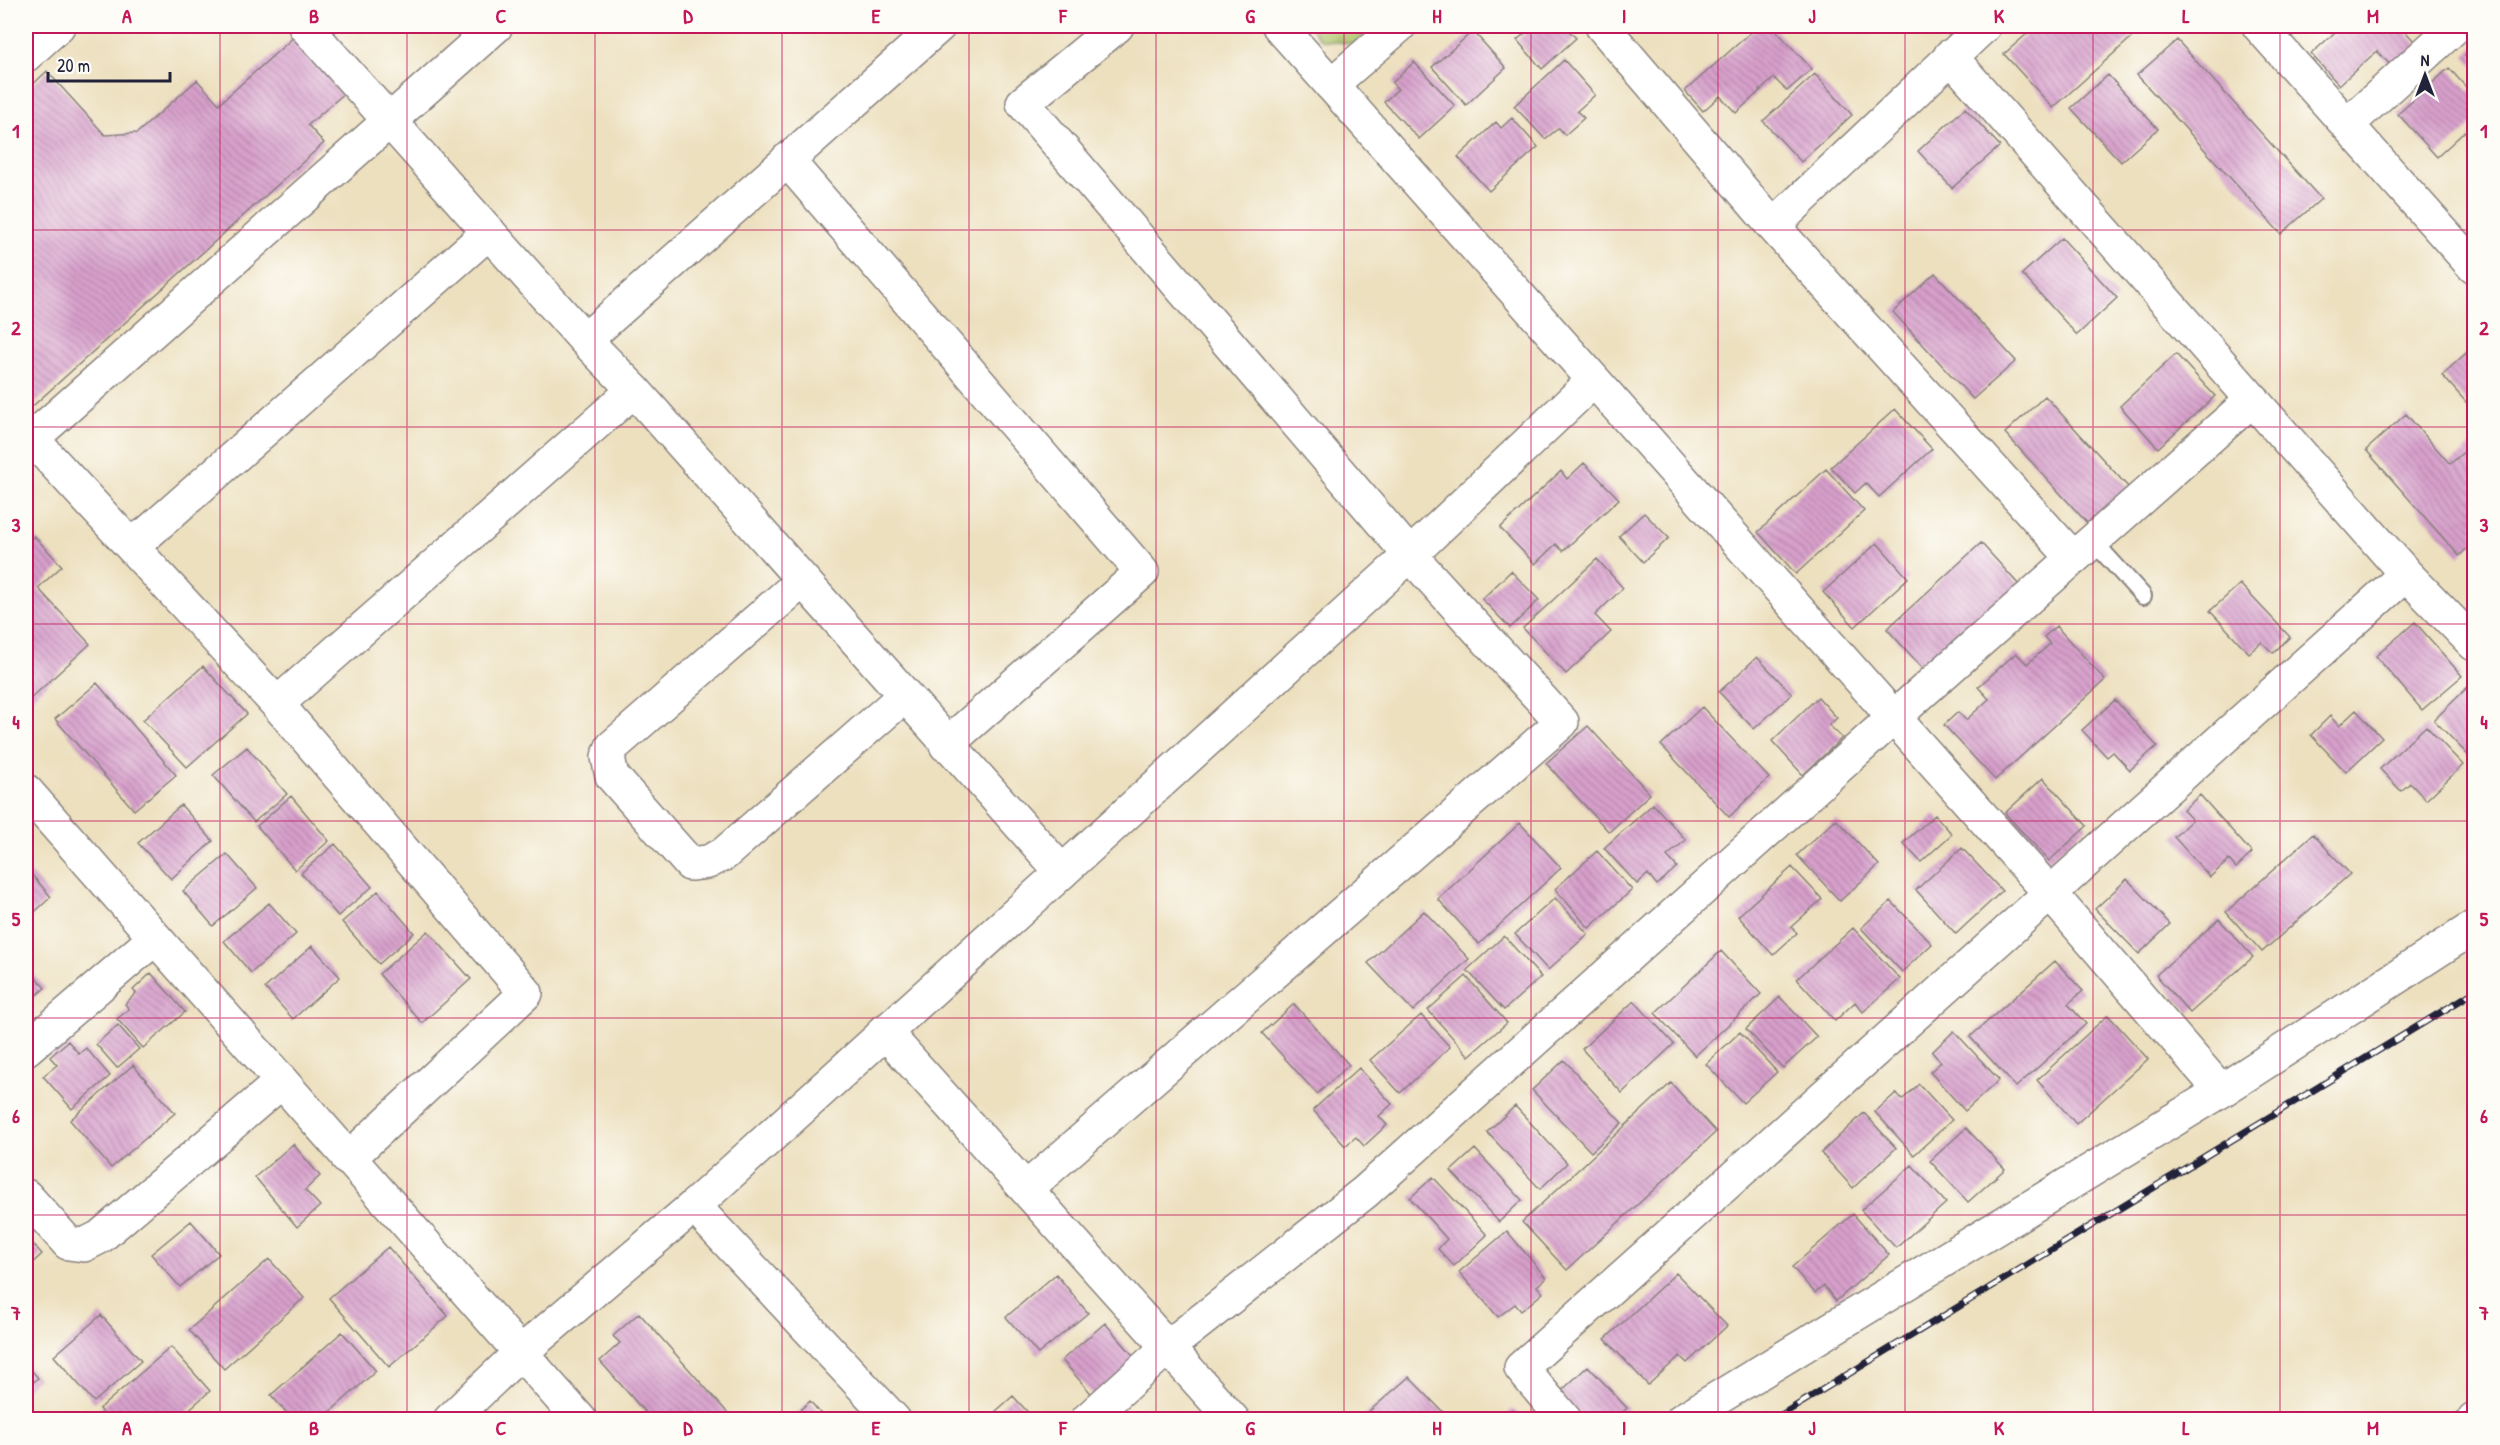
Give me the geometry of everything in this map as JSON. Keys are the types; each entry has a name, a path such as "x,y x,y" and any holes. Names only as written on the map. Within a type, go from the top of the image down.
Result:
{"street":[{"path":"26,55 58,26"},
{"path":"305,26 585,340 634,390 1062,872"},
{"path":"348,1159 525,993 277,704 130,545 28,442 496,26"},
{"path":"585,340 939,26"},
{"path":"1027,1188 1562,722 1410,555 1023,103 1117,26"},
{"path":"1279,26 2050,893 2221,1090"},
{"path":"1331,85 1399,26"},
{"path":"1602,26 1773,226 2083,549"},
{"path":"1773,226 1984,26"},
{"path":"2259,26 2470,253"},
{"path":"2348,124 2456,26"},
{"path":"1950,56 2406,574 2475,644"},
{"path":"787,160 1142,572 946,744"},
{"path":"130,545 149,532 489,232"},
{"path":"450,1419 519,1354 694,1206 884,1031 1062,872 1410,555 1593,381"},
{"path":"277,704 634,390"},
{"path":"1087,1419 1168,1346 1365,1192 1893,718 2253,399"},
{"path":"1565,1419 1521,1368 2406,574"},
{"path":"802,581 612,747 608,764 612,776 690,864 708,862 724,854 904,696"},
{"path":"29,804 155,938 519,1354 579,1419"},
{"path":"1682,1419 2221,1090 2475,927"},
{"path":"26,1049 155,938"},
{"path":"884,1031 1233,1419"},
{"path":"26,1196 68,1243 84,1245 100,1237 281,1083"},
{"path":"694,1206 894,1419"}],"lane":[{"path":"2083,549 2143,596"}],"green space":[{"path":"1309,26 1375,26 1354,44 1321,40"}],"building":[{"path":"1517,26 1564,26 1576,38 1542,69 1517,40 1524,34"},
{"path":"1758,26 1772,26 1812,69 1787,91 1774,78 1736,113 1720,96 1703,111 1685,91"},
{"path":"2036,26 2140,26 2142,28 2053,108 2004,54"},
{"path":"2342,26 2400,26 2419,46 2394,69 2377,51 2339,85 2311,54"},
{"path":"1473,31 1506,68 1466,105 1432,67"},
{"path":"296,35 347,91 308,125 324,143 26,412 26,91 47,71 105,135 137,133 197,80 219,104"},
{"path":"2177,40 2321,199 2281,234 2137,75"},
{"path":"2474,47 2474,67 2465,56"},
{"path":"1564,60 1595,95 1577,111 1584,118 1565,135 1559,128 1545,139 1514,106"},
{"path":"1414,62 1455,106 1419,139 1384,102 1398,89 1392,83"},
{"path":"2449,68 2474,96 2474,123 2437,157 2398,114"},
{"path":"1815,74 1852,115 1801,162 1763,121"},
{"path":"2108,75 2158,129 2121,162 2071,108"},
{"path":"1965,108 2000,146 1952,188 1918,151"},
{"path":"1512,118 1538,147 1489,191 1458,157 1496,122 1501,128"},
{"path":"2062,238 2117,298 2077,335 2022,274"},
{"path":"1935,273 2016,361 1973,399 1893,312"},
{"path":"2474,346 2474,411 2442,375"},
{"path":"2176,354 2215,396 2158,448 2120,406"},
{"path":"2045,396 2130,489 2090,526 2005,433"},
{"path":"1895,409 1932,449 1879,497 1866,483 1855,493 1831,467"},
{"path":"2406,414 2450,464 2474,443 2474,542 2459,556 2366,450"},
{"path":"1584,463 1619,499 1563,551 1556,544 1535,564 1500,528 1561,471 1567,479"},
{"path":"1826,469 1864,511 1796,574 1758,532"},
{"path":"1644,513 1669,538 1643,562 1619,536"},
{"path":"34,536 62,566 38,588 90,644 28,701 26,699 26,544"},
{"path":"1877,543 1908,578 1855,627 1823,592"},
{"path":"1981,543 2020,586 1926,672 1887,629"},
{"path":"1597,559 1623,588 1595,615 1611,632 1566,674 1523,628"},
{"path":"1511,571 1539,600 1510,628 1482,599"},
{"path":"2240,584 2290,637 2273,653 2262,642 2249,653 2210,611"},
{"path":"2415,622 2462,676 2422,710 2376,656"},
{"path":"2056,626 2105,680 1995,780 1944,725 1958,712 1966,720 1989,699 1978,687 2016,653 2027,664 2050,644 2044,637"},
{"path":"1757,657 1792,694 1754,729 1719,692"},
{"path":"203,666 247,714 187,767 143,720"},
{"path":"2474,681 2474,754 2471,758 2434,720"},
{"path":"97,683 176,775 134,810 55,719"},
{"path":"1818,697 1837,718 1829,725 1842,738 1803,775 1772,741"},
{"path":"2115,700 2157,746 2130,770 2113,752 2107,757 2082,730"},
{"path":"1702,707 1769,778 1729,817 1661,745"},
{"path":"2356,710 2382,738 2346,772 2311,735 2330,716 2339,726"},
{"path":"1588,726 1650,794 1609,832 1546,763"},
{"path":"2426,726 2463,765 2426,800 2410,783 2401,791 2380,769"},
{"path":"247,747 287,794 254,822 213,775"},
{"path":"2043,778 2087,826 2049,861 2005,813"},
{"path":"2200,795 2252,853 2236,868 2229,860 2210,877 2174,837 2192,820 2183,810"},
{"path":"291,796 329,841 295,870 257,826"},
{"path":"1653,804 1686,840 1667,856 1677,867 1657,885 1648,874 1637,884 1604,848"},
{"path":"181,805 213,841 171,879 138,843"},
{"path":"1935,815 1952,834 1921,862 1903,843"},
{"path":"1836,819 1879,865 1840,901 1797,855"},
{"path":"1520,823 1561,868 1479,944 1438,899"},
{"path":"2313,834 2350,874 2262,952 2226,912"},
{"path":"335,844 372,887 338,916 301,873"},
{"path":"1962,848 2002,891 1956,934 1916,890"},
{"path":"1597,851 1632,890 1589,928 1555,889"},
{"path":"227,854 257,888 213,926 183,891"},
{"path":"1792,867 1822,899 1791,927 1797,933 1773,955 1738,916"},
{"path":"26,868 51,897 26,920"},
{"path":"2127,879 2170,924 2139,954 2095,909"},
{"path":"378,891 414,933 379,964 342,922"},
{"path":"1555,898 1588,934 1548,970 1515,934"},
{"path":"1891,901 1932,944 1902,972 1861,928"},
{"path":"269,903 296,934 251,973 224,941"},
{"path":"1424,911 1469,959 1413,1011 1368,963"},
{"path":"2219,919 2253,957 2190,1013 2156,975"},
{"path":"1853,928 1900,979 1863,1012 1855,1002 1835,1021 1797,979"},
{"path":"428,931 471,979 422,1023 379,974"},
{"path":"1504,936 1541,977 1504,1010 1467,970"},
{"path":"312,946 340,977 293,1019 265,988"},
{"path":"1721,951 1761,994 1695,1056 1655,1013"},
{"path":"2055,961 2083,991 2068,1004 2086,1024 2016,1087 1970,1037"},
{"path":"26,966 45,988 26,1004"},
{"path":"151,973 185,1012 143,1048 117,1019 129,1009 125,1004 136,993 133,990"},
{"path":"1466,976 1507,1023 1469,1056 1428,1010"},
{"path":"1780,997 1817,1037 1783,1068 1746,1029"},
{"path":"1634,1001 1674,1044 1622,1093 1582,1049"},
{"path":"1294,1004 1349,1065 1317,1094 1262,1033"},
{"path":"1421,1015 1450,1047 1400,1093 1370,1060"},
{"path":"2108,1015 2148,1059 2076,1124 2037,1080"},
{"path":"118,1025 139,1049 117,1068 96,1044"},
{"path":"1954,1031 1999,1080 1965,1111 1930,1072 1941,1062 1932,1052"},
{"path":"1740,1032 1777,1072 1743,1103 1706,1064"},
{"path":"68,1041 79,1054 86,1048 110,1076 72,1109 43,1076 57,1065 50,1057"},
{"path":"1564,1060 1622,1123 1591,1152 1532,1090"},
{"path":"133,1065 175,1113 111,1168 70,1120"},
{"path":"1359,1068 1392,1104 1379,1116 1387,1125 1364,1146 1356,1137 1345,1146 1313,1110"},
{"path":"1671,1083 1716,1132 1567,1270 1522,1222"},
{"path":"1919,1084 1952,1120 1914,1155 1875,1112 1896,1093 1902,1100"},
{"path":"1515,1106 1567,1163 1540,1189 1487,1132"},
{"path":"1864,1113 1896,1148 1853,1188 1821,1153"},
{"path":"1966,1128 2005,1169 1968,1202 1930,1161"},
{"path":"293,1144 320,1176 305,1190 320,1206 297,1227 255,1177"},
{"path":"1475,1149 1522,1200 1499,1222 1451,1171"},
{"path":"1912,1165 1946,1203 1896,1248 1861,1210"},
{"path":"1433,1177 1487,1235 1454,1266 1438,1249 1447,1239 1410,1198"},
{"path":"1853,1214 1889,1255 1836,1301 1824,1286 1815,1293 1792,1267"},
{"path":"191,1221 219,1254 180,1287 151,1254"},
{"path":"1507,1231 1546,1278 1537,1286 1543,1293 1521,1311 1515,1304 1498,1317 1459,1272"},
{"path":"26,1236 42,1254 26,1269"},
{"path":"388,1247 448,1316 389,1367 329,1298"},
{"path":"269,1259 304,1298 224,1369 189,1330"},
{"path":"1676,1273 1727,1326 1687,1363 1680,1356 1648,1385 1605,1339"},
{"path":"1056,1274 1088,1313 1038,1354 1006,1317"},
{"path":"639,1313 734,1420 652,1420 600,1361 620,1343 613,1336"},
{"path":"101,1315 141,1361 94,1402 54,1356"},
{"path":"1105,1323 1138,1361 1095,1398 1062,1360"},
{"path":"342,1332 376,1371 321,1420 293,1420 271,1395"},
{"path":"171,1347 210,1391 177,1420 108,1420 99,1409"},
{"path":"26,1364 38,1378 26,1389"},
{"path":"1588,1366 1627,1408 1615,1420 1583,1420 1558,1394"},
{"path":"1409,1377 1445,1414 1438,1420 1359,1420"},
{"path":"1013,1396 1035,1420 986,1420"},
{"path":"810,1401 826,1420 789,1420"},
{"path":"1513,1409 1525,1420 1501,1420"}],"railway":[{"path":"1773,1420 2474,992"}]}
